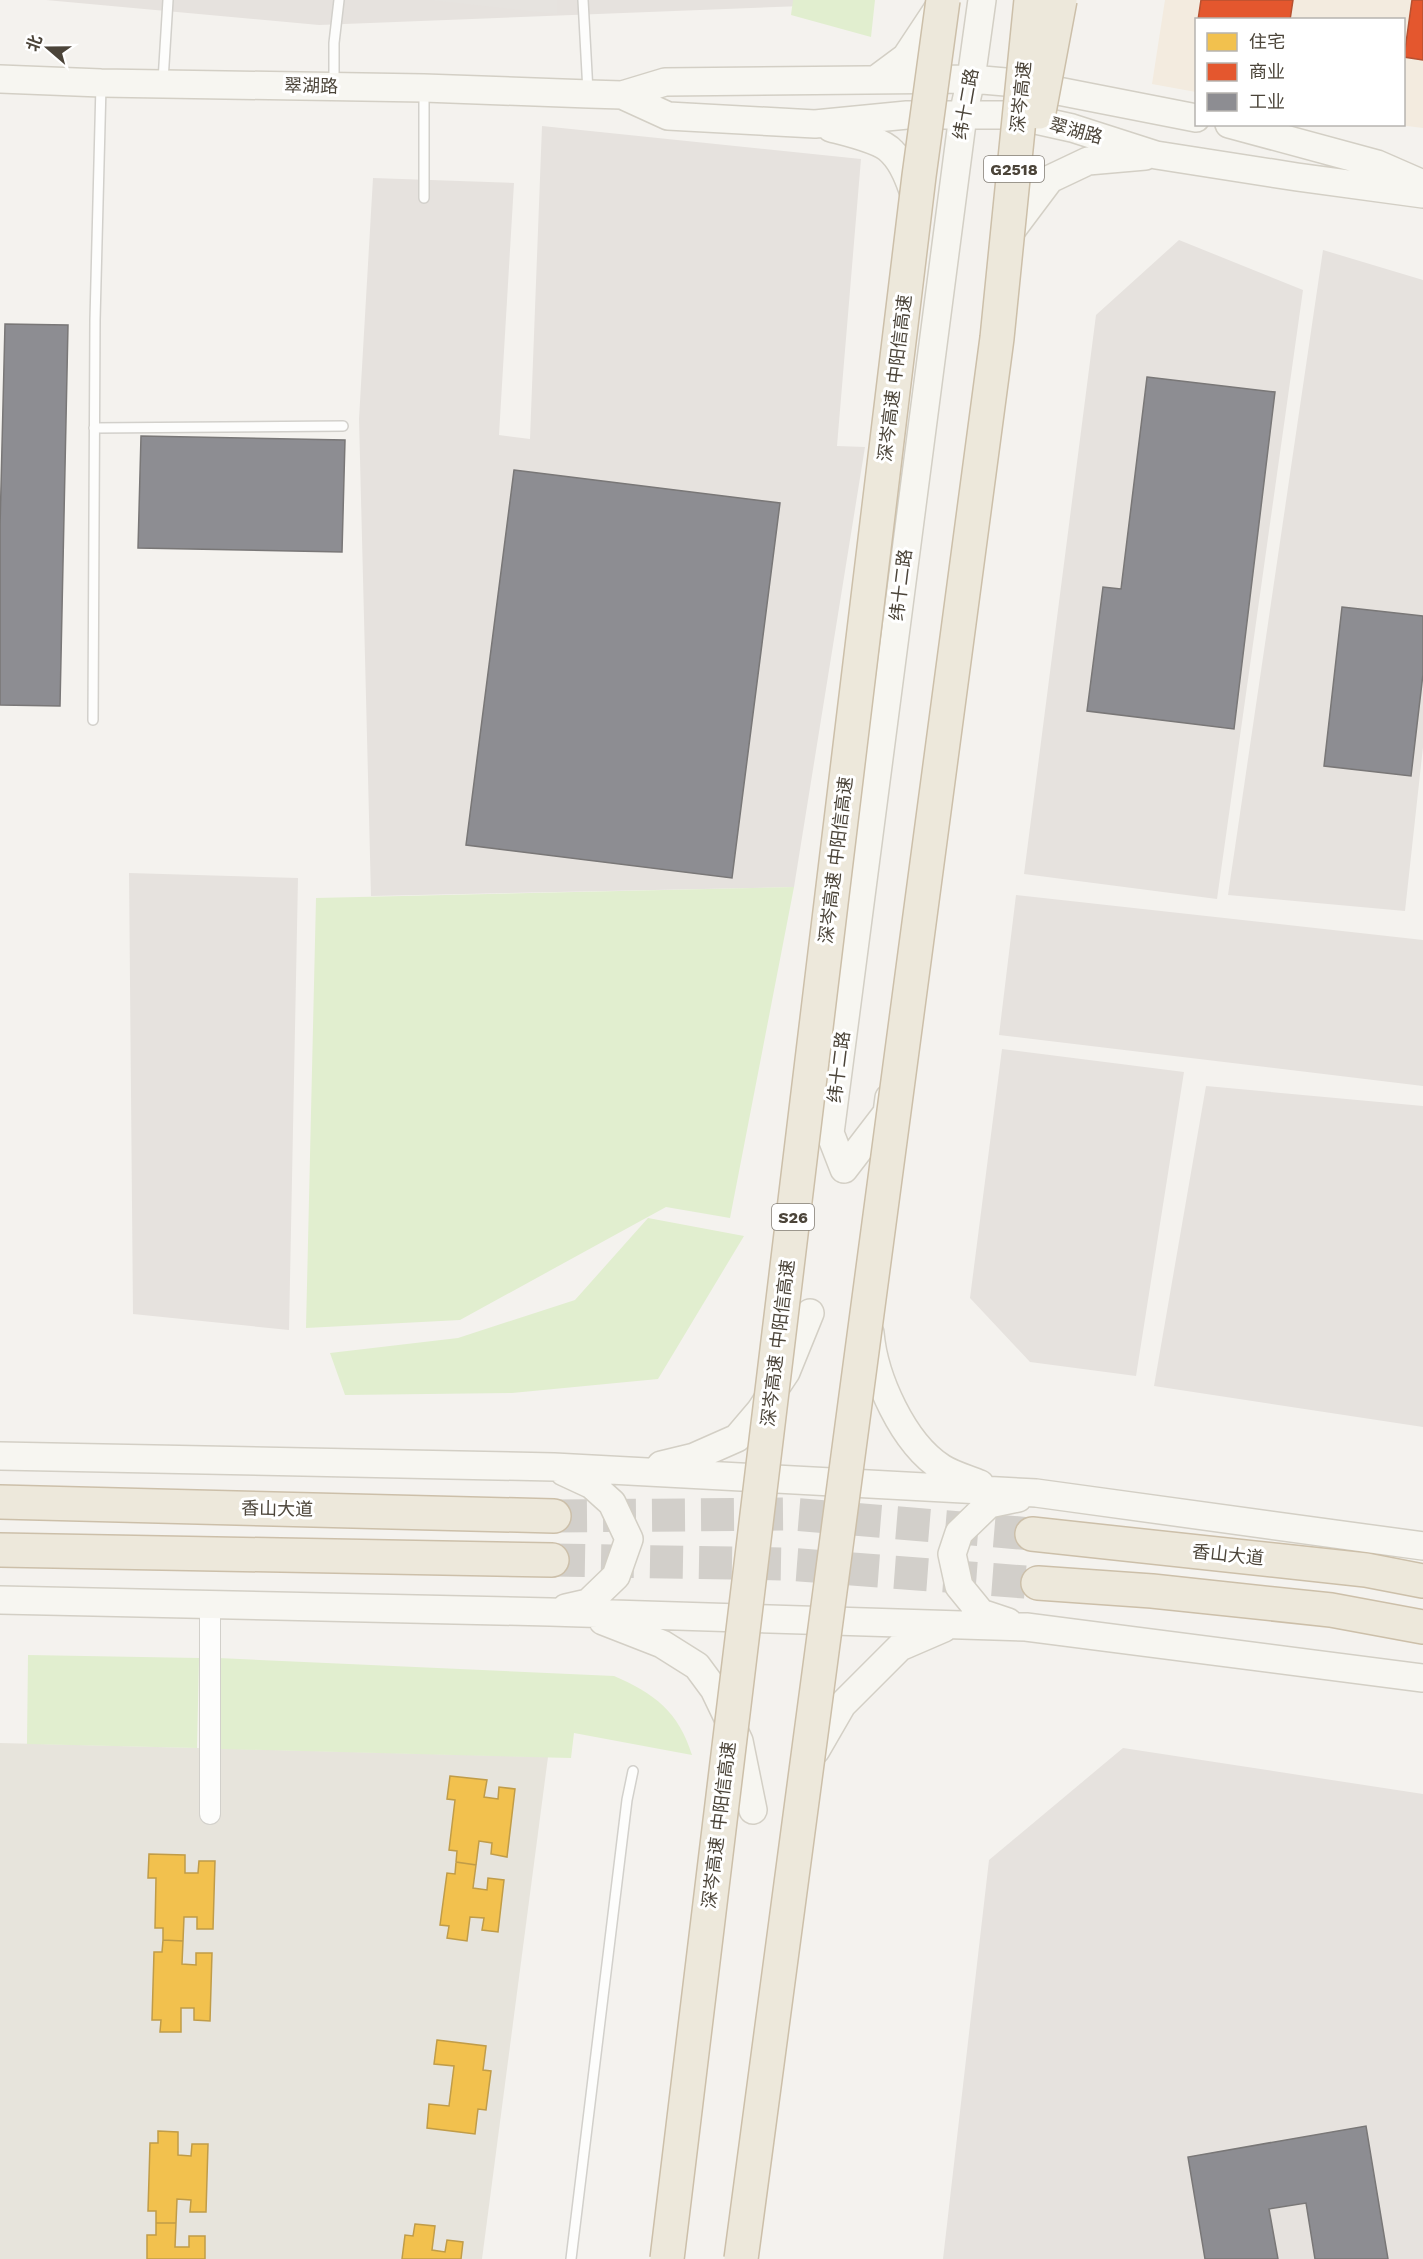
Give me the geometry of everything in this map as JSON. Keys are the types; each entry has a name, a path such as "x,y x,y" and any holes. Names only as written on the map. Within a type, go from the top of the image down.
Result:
{"highway":[{"path":"919,176 932,0"},
{"path":"919,176 944,0"},
{"name":"深岑高速","path":"997,338 1029,0"},
{"path":"741,2259 997,338 1060,0"},
{"name":"深岑高速 中阳信高速","path":"667,2259 919,176"},
{"name":"香山大道","path":"0,1502 554,1516"},
{"name":"香山大道","path":"1032,1534 1366,1570 1423,1581"},
{"path":"0,1550 552,1560"},
{"path":"1038,1583 1152,1591 1331,1610 1423,1627"}],"street":[{"path":"874,80 906,57 944,0"},
{"name":"纬十二路","path":"982,0 971,79 963,115 830,1133 844,1169 887,1113 996,252"},
{"path":"996,252 1029,0"},
{"path":"1050,0 1052,50 1072,83 1137,106"},
{"name":"翠湖路","path":"0,79 622,94 665,82 971,79 1017,83 1195,118"},
{"name":"翠湖路","path":"622,94 668,116 815,124 907,115 1012,116 1072,128 1156,155 1423,194"},
{"path":"815,124 860,135 891,150 908,178 942,272"},
{"path":"1236,126 1377,164 1423,184"},
{"path":"996,252 1017,220 1050,179 1088,161 1156,155"},
{"path":"866,1289 872,1353 884,1393 913,1440 942,1468 998,1491"},
{"path":"635,1471 694,1456 737,1438 760,1412 786,1372 810,1313"},
{"path":"0,1456 554,1467 1036,1493 1423,1546"},
{"path":"0,1462 29,1456"},
{"path":"550,1612 588,1603 616,1576 629,1539 612,1503 592,1485 554,1467"},
{"path":"1026,1627 981,1613 959,1586 952,1554 958,1533 989,1504 1036,1493"},
{"path":"7,1598 1026,1627 1423,1678"},
{"path":"210,1604 210,1814"},
{"path":"579,1613 662,1644 697,1666 714,1689 739,1741 753,1810"},
{"path":"816,1750 842,1705 900,1647 951,1625"}],"lane":[{"path":"163,83 168,0"},
{"path":"334,86 334,43 339,0"},
{"path":"583,0 589,94"},
{"path":"93,720 94,428 101,83"},
{"path":"424,88 424,198"},
{"path":"94,428 343,426"},
{"path":"571,2259 633,1771"}],"shaded area":[{"path":"46,0 801,0 802,6 319,25"},
{"path":"430,0 557,0 557,14"},
{"path":"1165,0 1423,0 1423,128 1405,126 1405,18 1195,18 1195,92 1152,84"},
{"path":"542,126 861,159 837,446 865,447 794,887 371,896 359,419 373,178 514,183 499,435 530,439"},
{"path":"1179,240 1303,290 1217,899 1024,874 1096,315"},
{"path":"1323,250 1423,280 1423,747 1405,911 1228,895"},
{"path":"129,873 298,878 289,1330 133,1314"},
{"path":"1016,895 1423,940 1423,1086 999,1035"},
{"path":"1002,1049 1184,1072 1136,1376 1030,1362 970,1298"},
{"path":"1206,1086 1423,1106 1423,1427 1154,1386"},
{"path":"0,1743 548,1757 482,2259 0,2259"},
{"path":"1123,1748 1423,1794 1423,2259 943,2259 989,1860"}],"green space":[{"path":"793,0 875,0 871,37 791,15"},
{"path":"794,887 730,1218 666,1207 460,1320 306,1328 316,898"},
{"path":"648,1218 744,1236 658,1379 512,1393 345,1395 330,1353 458,1338 575,1300"},
{"path":"28,1655 199,1658 197,1748 27,1744"},
{"path":"218,1658 614,1676 641,1689 663,1706 680,1727 692,1755 574,1733 571,1758 220,1749"}],"building: 住宅":[{"path":"450,1776 487,1780 484,1797 498,1799 499,1787 515,1789 507,1857 491,1854 492,1843 479,1841 476,1865 456,1862 457,1851 449,1850 455,1800 447,1799"},
{"path":"149,1854 185,1855 185,1873 198,1873 199,1861 215,1861 213,1929 197,1929 197,1917 184,1917 183,1941 163,1940 163,1928 155,1928 156,1878 148,1878"},
{"path":"456,1862 476,1865 473,1888 487,1890 488,1878 504,1880 498,1932 482,1930 484,1918 470,1917 467,1941 447,1938 449,1926 440,1925 447,1873 455,1874"},
{"path":"163,1940 183,1941 182,1964 196,1965 196,1953 212,1953 210,2021 194,2020 194,2008 181,2008 181,2032 160,2032 161,2020 152,2020 154,1952 162,1952"},
{"path":"437,2040 486,2046 483,2070 491,2071 486,2110 478,2109 475,2134 427,2128 429,2104 449,2106 454,2066 434,2064"},
{"path":"158,2131 178,2132 178,2155 191,2156 192,2144 208,2144 206,2212 190,2212 191,2200 177,2199 176,2223 156,2223 156,2211 148,2211 150,2143 158,2143"},
{"path":"156,2223 176,2223 175,2247 189,2247 189,2236 205,2236 205,2259 147,2259 147,2235 156,2235"},
{"path":"415,2224 435,2226 432,2250 445,2252 447,2240 463,2242 461,2259 402,2259 405,2235 413,2236"}],"building: 商业":[{"path":"1201,0 1293,0 1290,18 1198,18"},
{"path":"1412,0 1423,0 1423,60 1405,57"}],"building: 工业":[{"path":"5,324 68,325 60,706 0,705 0,527"},
{"path":"1147,377 1275,392 1234,729 1087,711 1103,587 1121,589"},
{"path":"141,436 345,440 342,552 138,548"},
{"path":"514,470 780,503 732,878 466,845"},
{"path":"1342,607 1423,616 1423,674 1411,776 1324,766"},
{"path":"1366,2126 1388,2259 1315,2259 1306,2203 1269,2209 1278,2259 1205,2259 1188,2157"}],"tunnel":[{"path":"554,1516 792,1514 1032,1534"},
{"path":"552,1560 786,1564 1038,1583"}]}
